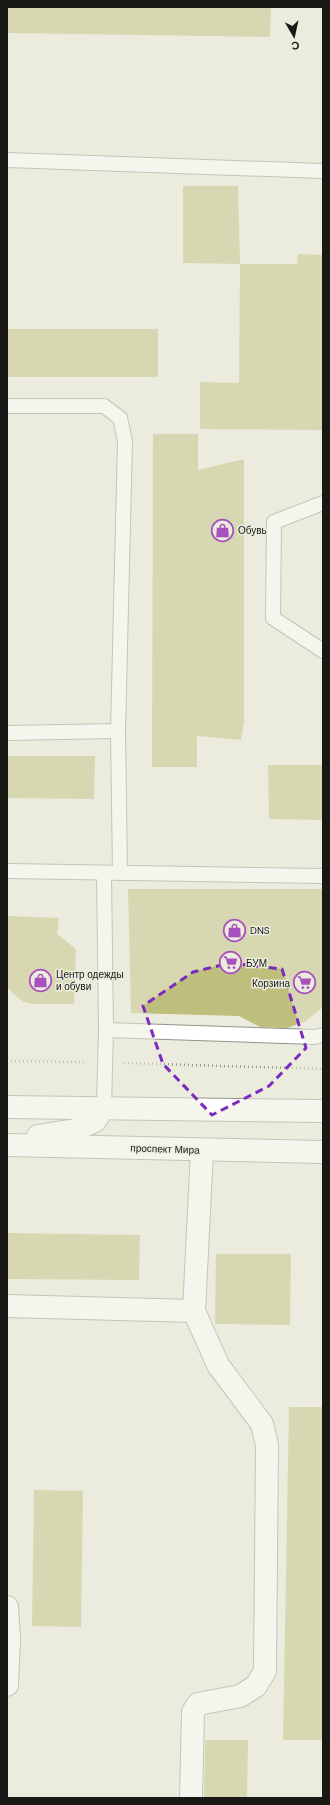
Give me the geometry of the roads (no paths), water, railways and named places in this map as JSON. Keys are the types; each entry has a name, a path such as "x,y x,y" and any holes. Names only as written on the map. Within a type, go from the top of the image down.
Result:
{"street":[{"path":"7,1107 104,1107 323,1111"},
{"path":"7,1140 75,1130 95,1121 104,1107"},
{"name":"проспект Мира","path":"7,1145 323,1152"},
{"path":"191,1798 193,1712 198,1704 240,1696 256,1686 265,1670 267,1445 262,1424 218,1365 194,1311 202,1150"},
{"path":"7,1306 194,1311"},
{"path":"7,1607 9,1639 7,1685"}],"lane":[{"path":"7,160 323,171"},
{"path":"7,406 104,406 120,418 125,441 118,731 120,873"},
{"path":"323,503 274,522 273,603 273,618 323,651"},
{"path":"7,733 118,731"},
{"path":"7,871 323,876"},
{"path":"104,873 106,1030 104,1107"},
{"path":"106,1030 315,1037 323,1035"}],"place":[{"name":"Обувь","path":"222,530"},
{"name":"DNS","path":"234,930"},
{"name":"БУМ","path":"230,963"},
{"name":"Центр одежды и обуви","path":"41,980"},
{"name":"Корзина","path":"305,983"}]}
